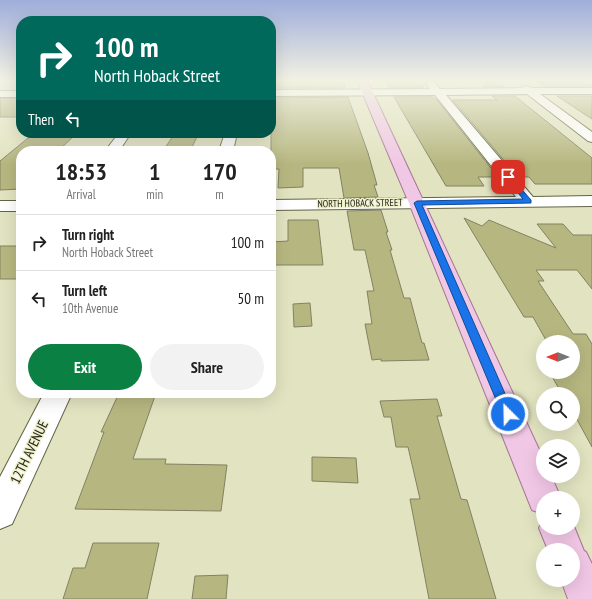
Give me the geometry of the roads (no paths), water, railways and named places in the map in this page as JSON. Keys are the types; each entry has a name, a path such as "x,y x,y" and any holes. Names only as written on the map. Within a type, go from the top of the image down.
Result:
{"main road":[{"path":"374,108 541,491"},
{"path":"580,581 588,599"}],"street":[{"path":"451,108 528,201"},
{"path":"552,108 592,138"},
{"name":"NORTH HOBACK STREET","path":"276,205 592,201"},
{"name":"12TH AVENUE","path":"0,512 56,398"}]}
